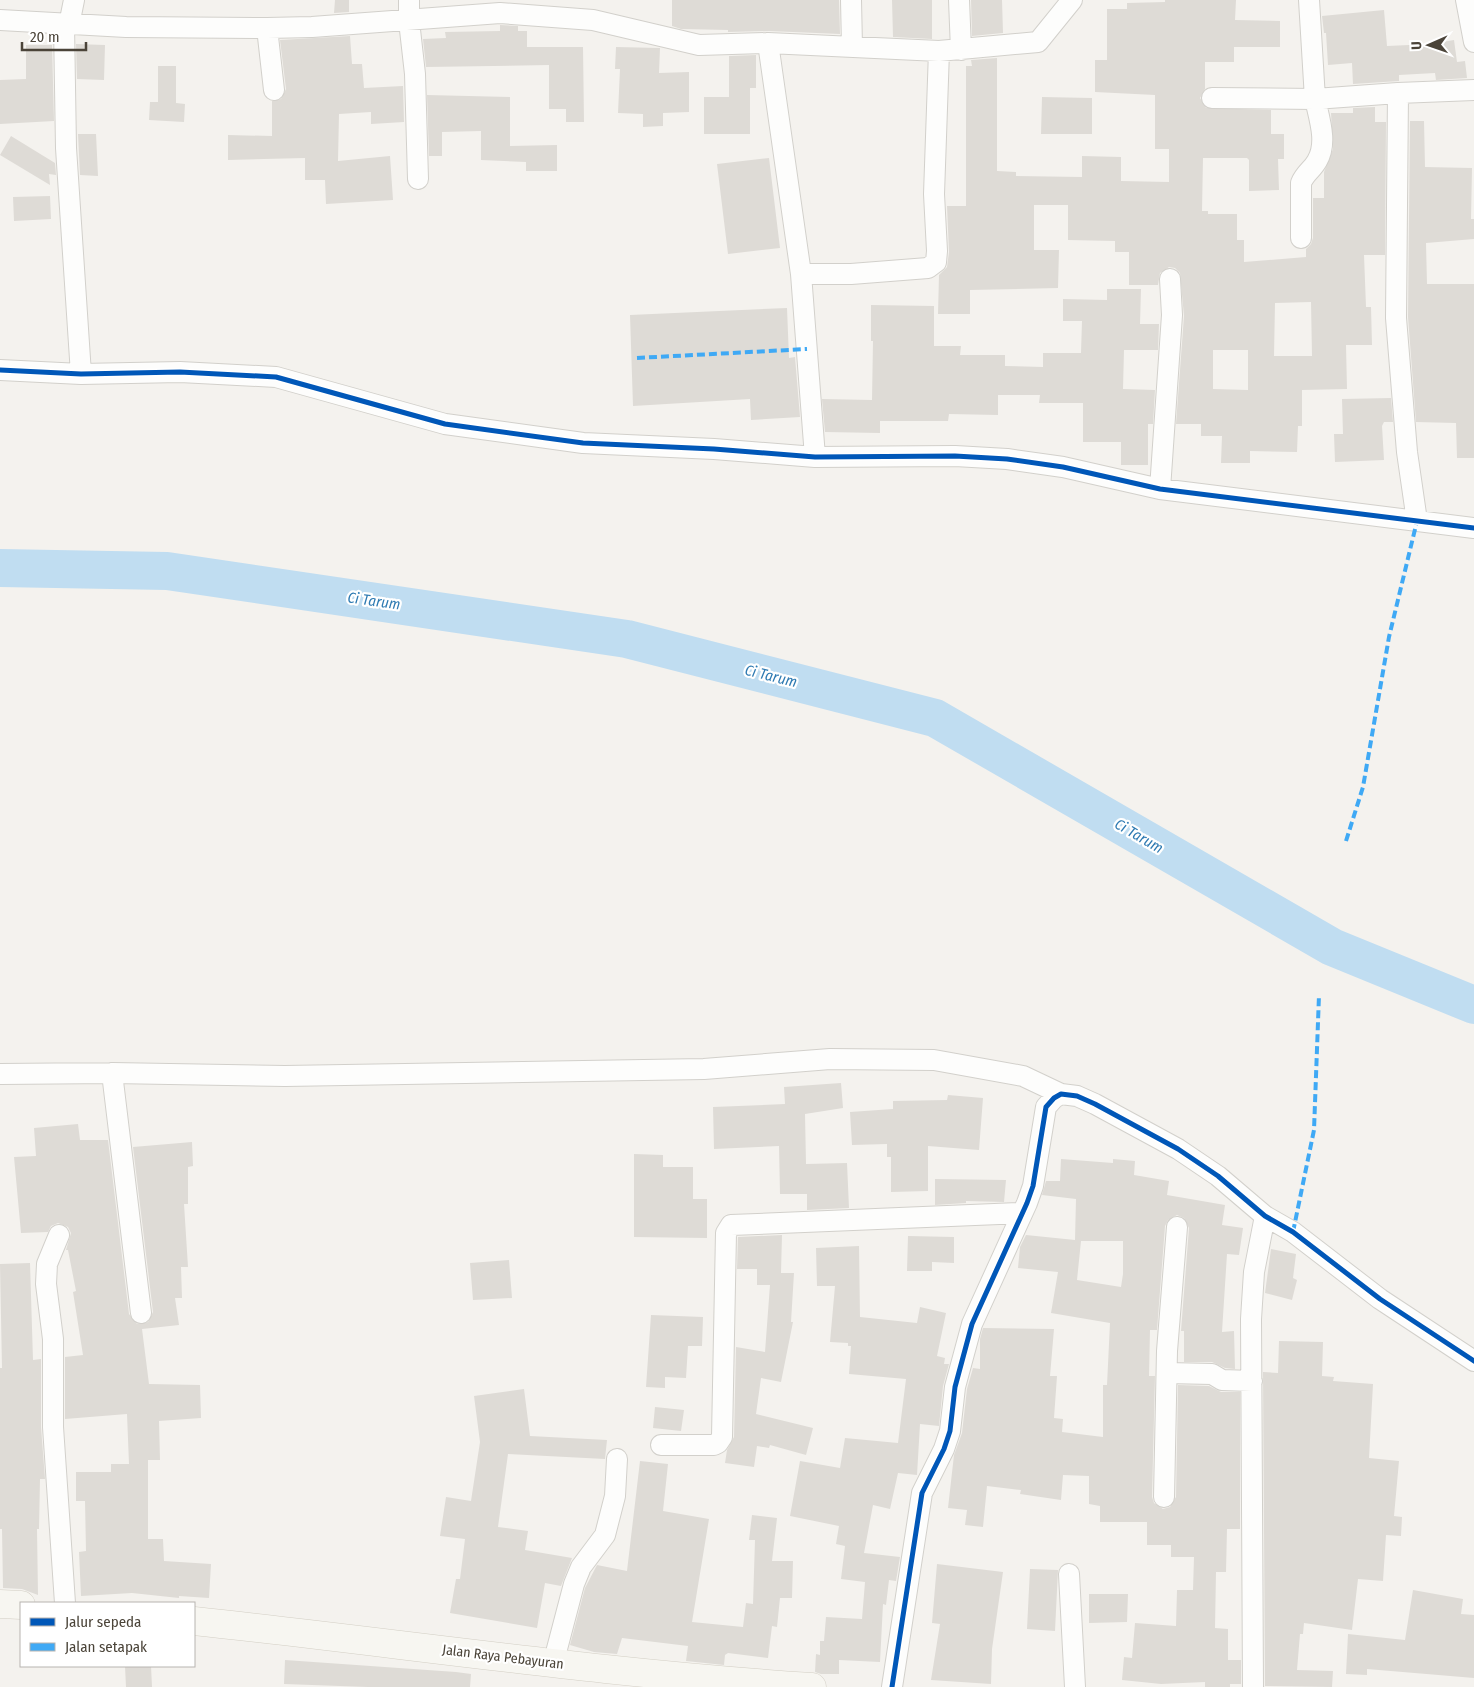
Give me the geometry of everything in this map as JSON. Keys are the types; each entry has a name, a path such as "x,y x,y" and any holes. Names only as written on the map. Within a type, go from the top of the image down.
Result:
{"main road":[{"path":"0,1604 20,1604"},
{"name":"Jalan Raya Pebayuran","path":"195,1621 553,1664 729,1682 812,1687"}],"street":[{"path":"74,0 66,25 66,148 81,374"},
{"path":"408,0 415,74 415,133 418,179"},
{"path":"850,0 852,46"},
{"path":"960,0 961,50"},
{"path":"0,20 66,25 267,28 409,21 538,8 699,45 768,43 939,51 1038,42 1072,0"},
{"path":"1301,238 1301,183 1304,174 1318,160 1323,135 1315,99 1310,0"},
{"path":"1468,2 1474,42"},
{"path":"267,28 274,90"},
{"path":"768,43 801,274 815,457"},
{"path":"801,274 851,274 928,268 936,262 934,194 939,51"},
{"path":"1212,98 1315,99 1398,92 1474,90"},
{"path":"1398,92 1396,318 1407,452 1418,521"},
{"path":"1160,489 1172,315 1170,279"},
{"path":"0,370 81,374 180,372 276,376 446,424 583,444 815,457 955,456 1007,458 1064,467 1160,489 1474,528"},
{"path":"0,1074 112,1073 294,1076 704,1069 830,1059 934,1060 1023,1076 1061,1094 1068,1094 1095,1104 1178,1149 1218,1176 1265,1216 1293,1232 1380,1299 1474,1361"},
{"path":"112,1073 141,1313"},
{"path":"892,1687 922,1493 944,1449 950,1431 955,1386 972,1324 1033,1186 1046,1107 1054,1098 1061,1094"},
{"path":"661,1445 714,1445 722,1437 726,1233 732,1225 1021,1213"},
{"path":"1253,1687 1251,1318 1254,1282 1265,1216"},
{"path":"1164,1497 1167,1373 1177,1227"},
{"path":"59,1235 47,1264 46,1284 53,1339 53,1427 65,1602"},
{"path":"1167,1373 1212,1374 1222,1380 1252,1381"},
{"path":"553,1664 581,1567 605,1535 615,1496 617,1459"},
{"path":"1069,1574 1075,1687"}],"building":[{"path":"335,0 349,0 349,12 334,13"},
{"path":"672,0 839,0 840,34 769,31 728,32 728,30 681,29 672,26"},
{"path":"892,0 932,0 932,39 893,37"},
{"path":"971,0 1002,0 1003,33 972,36"},
{"path":"1165,0 1236,0 1235,20 1280,21 1280,47 1234,47 1234,62 1205,62 1205,89 1200,98 1206,108 1271,110 1271,134 1284,134 1284,159 1278,159 1279,190 1249,191 1249,160 1247,158 1203,158 1202,211 1208,211 1208,214 1237,214 1237,240 1244,240 1244,262 1306,257 1306,249 1311,244 1313,238 1313,198 1324,198 1324,172 1333,149 1331,113 1353,113 1353,108 1375,107 1375,122 1386,122 1385,255 1364,255 1366,307 1371,307 1372,345 1346,345 1347,389 1302,390 1302,426 1298,426 1297,452 1250,451 1250,463 1221,463 1222,436 1201,436 1201,424 1176,424 1184,316 1180,273 1175,268 1169,267 1160,273 1158,285 1129,285 1129,252 1115,252 1115,241 1068,240 1068,205 1034,205 1034,250 1059,250 1058,288 970,290 970,314 938,314 939,275 947,267 949,252 947,206 966,206 966,66 972,66 971,60 997,58 997,171 1016,172 1016,176 1082,177 1082,156 1121,157 1121,181 1169,182 1169,149 1155,149 1155,95 1095,92 1095,60 1107,60 1107,9 1127,9 1127,3 1165,2","holes":["1311,302 1312,356 1274,356 1275,303","1213,350 1248,350 1248,390 1213,389"]},
{"path":"1384,10 1387,46 1431,44 1454,40 1457,62 1465,61 1467,78 1436,80 1435,73 1399,75 1399,81 1353,84 1352,63 1328,65 1326,33 1324,33 1322,16"},
{"path":"500,25 518,26 518,31 527,31 527,47 583,47 584,122 566,122 566,109 549,109 549,65 426,67 423,39 446,38 445,32 500,31"},
{"path":"350,36 352,64 362,64 364,88 403,86 404,122 371,124 371,112 339,114 338,161 390,156 393,200 326,204 325,180 305,180 305,158 228,160 228,135 272,136 272,101 281,99 286,89 280,40"},
{"path":"76,44 105,45 104,80 77,79"},
{"path":"26,45 52,45 54,121 0,124 0,80 26,79"},
{"path":"616,47 660,48 659,73 689,72 689,112 663,113 663,126 643,127 643,114 618,113 620,69 615,69"},
{"path":"756,55 756,88 750,88 750,134 704,134 704,97 729,97 729,56"},
{"path":"158,66 176,66 176,103 185,104 184,122 149,120 150,102 158,102"},
{"path":"427,95 510,97 510,146 557,145 557,171 526,171 526,162 481,160 481,131 442,132 442,156 429,156"},
{"path":"1042,97 1092,98 1092,134 1041,134"},
{"path":"1410,121 1424,121 1425,167 1472,168 1471,219 1474,219 1474,239 1426,243 1427,284 1474,284 1474,458 1457,458 1456,423 1416,422 1408,317"},
{"path":"78,134 96,134 98,176 80,175"},
{"path":"11,136 55,163 56,175 49,174 50,185 0,155"},
{"path":"769,158 780,248 728,254 717,164"},
{"path":"50,196 51,219 14,221 13,197"},
{"path":"1107,289 1141,289 1140,324 1159,324 1158,350 1124,350 1123,389 1155,390 1153,424 1148,424 1148,465 1121,465 1121,442 1083,442 1083,403 1039,403 1040,395 998,395 998,415 949,414 948,421 880,421 880,433 825,432 822,399 872,400 873,341 871,341 871,305 934,306 934,346 961,346 960,355 1005,355 1005,366 1043,367 1043,353 1081,353 1082,321 1063,321 1063,299 1107,300"},
{"path":"787,308 789,358 795,357 800,417 751,420 750,399 633,406 630,315"},
{"path":"1391,398 1393,422 1384,422 1382,426 1384,460 1335,462 1334,434 1343,434 1342,399"},
{"path":"841,1083 843,1108 805,1114 806,1164 847,1163 849,1208 807,1210 807,1194 780,1194 779,1146 714,1149 713,1107 785,1104 784,1087"},
{"path":"948,1095 983,1098 979,1150 928,1146 928,1191 891,1192 891,1157 887,1157 887,1144 852,1145 850,1112 893,1109 893,1101 947,1100"},
{"path":"78,1124 80,1140 108,1140 129,1314 137,1324 148,1322 153,1312 133,1147 192,1142 193,1166 188,1167 188,1204 184,1204 188,1267 181,1267 182,1298 175,1298 179,1325 142,1329 149,1384 200,1385 201,1418 159,1421 160,1460 148,1460 148,1539 163,1539 164,1561 211,1564 209,1598 179,1596 179,1598 132,1593 81,1596 79,1552 86,1551 85,1501 76,1501 76,1472 111,1472 111,1464 129,1464 127,1414 65,1419 65,1357 83,1355 73,1292 76,1291 68,1250 66,1250 71,1233 68,1227 58,1223 51,1226 48,1232 21,1233 14,1157 36,1156 34,1128"},
{"path":"634,1154 663,1155 663,1167 693,1167 693,1199 707,1199 707,1238 634,1237"},
{"path":"1061,1159 1113,1163 1113,1159 1135,1161 1134,1175 1169,1181 1167,1195 1225,1205 1222,1225 1243,1228 1239,1255 1227,1254 1222,1332 1234,1331 1235,1369 1225,1368 1212,1362 1184,1362 1184,1331 1181,1331 1189,1228 1184,1218 1177,1215 1168,1220 1165,1226 1157,1330 1150,1330 1149,1376 1155,1376 1152,1497 1154,1503 1163,1509 1170,1507 1176,1497 1178,1385 1209,1386 1221,1392 1240,1392 1240,1529 1227,1529 1226,1572 1216,1572 1215,1628 1228,1629 1228,1660 1241,1660 1241,1684 1230,1684 1230,1687 1205,1687 1205,1682 1161,1684 1122,1680 1124,1657 1132,1658 1135,1623 1176,1626 1177,1590 1193,1590 1194,1557 1171,1557 1171,1545 1147,1545 1147,1522 1100,1522 1100,1506 1089,1504 1089,1476 1063,1475 1061,1500 1020,1494 1021,1490 987,1486 983,1527 965,1525 967,1510 948,1508 954,1455 962,1433 967,1389 973,1368 980,1369 980,1339 983,1328 1054,1329 1050,1376 1057,1376 1054,1418 1063,1419 1062,1432 1103,1437 1103,1385 1107,1385 1110,1323 1051,1313 1058,1272 1018,1268 1020,1247 1026,1235 1075,1240 1076,1199 1042,1195 1046,1181 1060,1181","holes":["1081,1241 1123,1241 1121,1287 1077,1280"]},
{"path":"935,1179 1006,1180 1004,1202 966,1201 966,1203 935,1205"},
{"path":"782,1235 781,1273 794,1273 791,1322 793,1322 781,1382 761,1378 756,1414 813,1428 806,1455 770,1445 769,1448 757,1446 754,1467 725,1463 727,1450 734,1437 736,1347 765,1352 770,1285 757,1285 757,1269 737,1269 738,1237"},
{"path":"908,1236 954,1237 954,1263 932,1262 932,1271 907,1271"},
{"path":"859,1246 860,1317 917,1323 920,1307 946,1313 937,1356 945,1358 944,1364 949,1364 943,1386 939,1426 920,1424 917,1475 898,1473 890,1509 873,1505 864,1553 900,1557 896,1581 889,1580 886,1605 883,1604 880,1662 839,1660 839,1674 821,1674 815,1672 816,1654 820,1655 820,1641 824,1641 826,1617 862,1619 865,1582 841,1579 845,1546 836,1544 839,1526 790,1516 800,1461 840,1468 845,1438 898,1443 906,1379 849,1374 851,1346 848,1346 848,1343 830,1342 835,1286 817,1286 816,1248"},
{"path":"1271,1249 1296,1254 1293,1278 1297,1280 1292,1300 1265,1293"},
{"path":"509,1260 512,1298 473,1300 470,1263"},
{"path":"30,1263 33,1360 41,1359 41,1427 45,1479 40,1479 39,1529 37,1529 38,1595 22,1589 3,1588 2,1529 0,1529 0,1368 2,1368 0,1264"},
{"path":"651,1315 703,1317 702,1346 688,1346 686,1378 665,1377 665,1388 646,1387"},
{"path":"1279,1341 1323,1342 1322,1376 1334,1377 1333,1381 1373,1384 1369,1458 1399,1461 1394,1516 1402,1517 1401,1536 1386,1535 1383,1581 1358,1579 1352,1630 1304,1623 1303,1634 1300,1634 1297,1670 1333,1671 1332,1687 1265,1686 1263,1372 1278,1373"},
{"path":"524,1389 530,1436 607,1440 605,1459 508,1454 498,1527 528,1531 525,1550 572,1558 561,1586 545,1583 537,1628 450,1613 456,1579 460,1579 465,1539 440,1536 446,1497 471,1501 480,1442 474,1396"},
{"path":"655,1407 684,1410 681,1431 653,1428"},
{"path":"640,1461 668,1464 663,1511 709,1519 692,1622 743,1627 746,1603 753,1604 755,1540 749,1540 752,1515 777,1518 772,1561 793,1561 792,1598 780,1598 777,1627 772,1626 768,1658 728,1653 725,1655 724,1665 686,1661 688,1646 622,1638 617,1654 594,1652 570,1645 585,1588 597,1565 627,1571"},
{"path":"937,1564 1003,1572 992,1649 991,1684 931,1680 940,1624 932,1623"},
{"path":"1030,1569 1058,1570 1055,1631 1027,1629"},
{"path":"1413,1590 1463,1599 1461,1614 1474,1615 1474,1678 1367,1669 1367,1675 1346,1674 1348,1634 1405,1640"},
{"path":"1089,1594 1128,1594 1127,1622 1089,1623"},
{"path":"285,1660 471,1674 470,1687 368,1687 284,1684"},
{"path":"125,1667 151,1667 152,1687 126,1687"}],"waterway":[{"name":"Ci Tarum","path":"0,568 167,571 627,639 935,718 1332,947 1474,1005"}],"marked path":[{"path":"637,358 807,349"},
{"path":"1346,841 1363,787 1389,637 1417,521"},
{"path":"1293,1232 1314,1130 1319,995"}],"cycle path":[{"path":"0,370 81,374 180,372 276,377 445,424 583,443 714,449 815,457 955,456 1007,459 1063,467 1160,489 1474,528"},
{"path":"892,1687 922,1493 944,1449 950,1431 955,1387 972,1324 1033,1186 1046,1107 1054,1098 1061,1094 1077,1096 1095,1104 1178,1149 1218,1176 1265,1216 1293,1232 1380,1299 1474,1361"}]}
